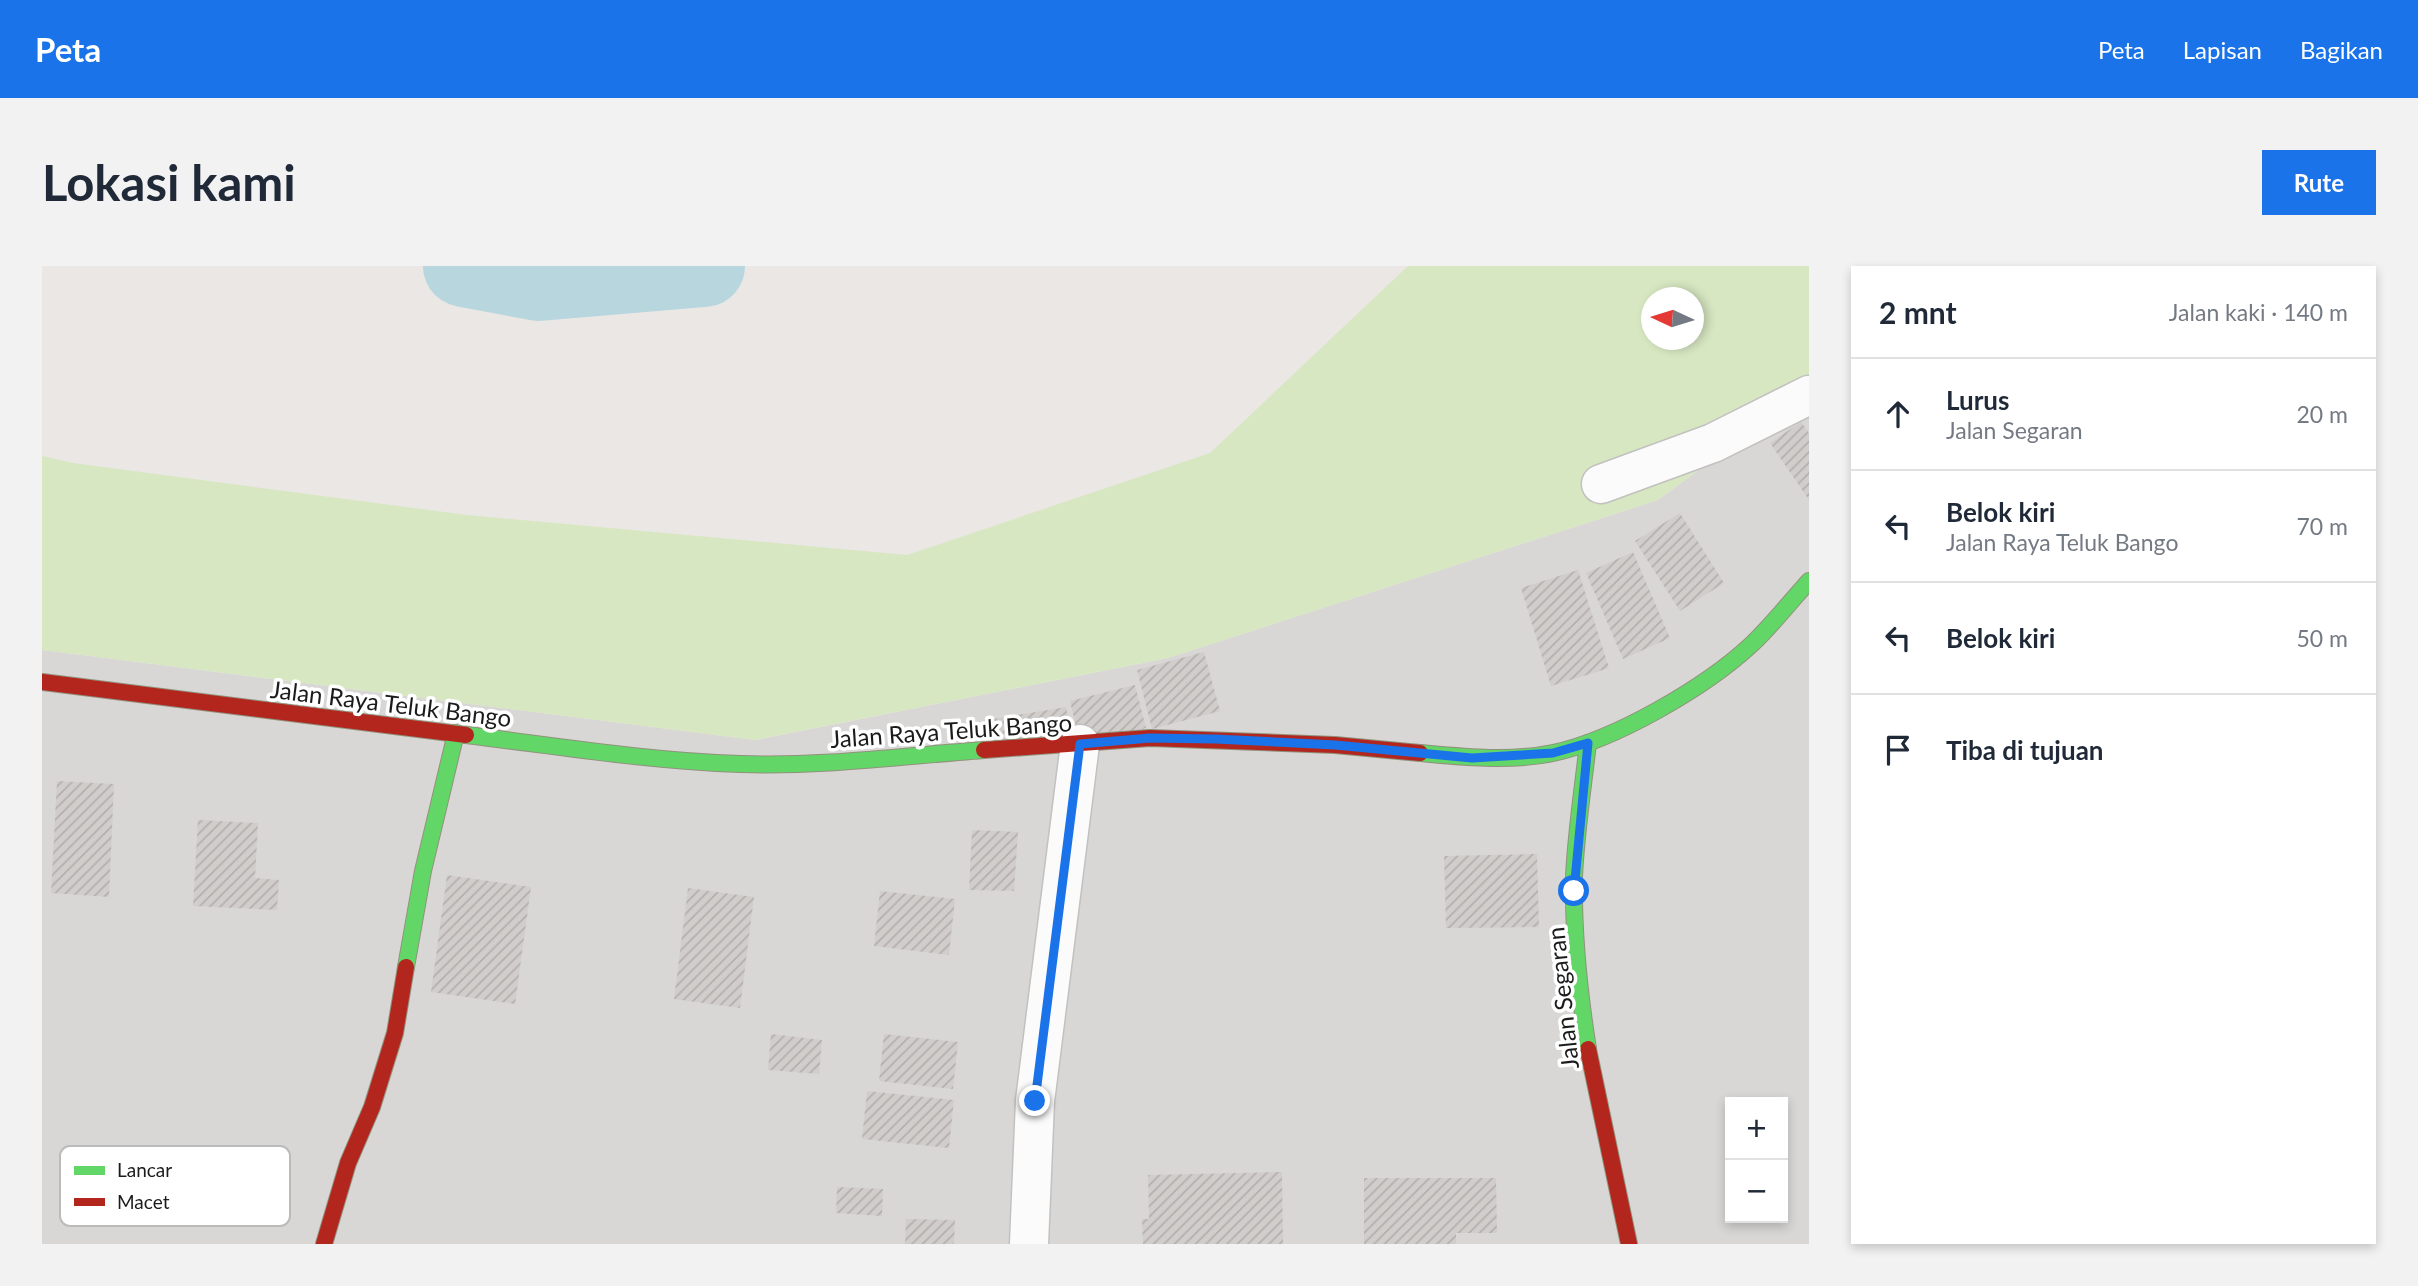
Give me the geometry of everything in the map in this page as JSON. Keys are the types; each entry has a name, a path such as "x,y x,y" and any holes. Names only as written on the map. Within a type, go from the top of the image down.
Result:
{"main road":[{"name":"Jalan Raya Teluk Bango","path":"42,682 659,758 741,764 829,762 1150,738 1335,745 1472,758 1553,753 1588,743 1625,727 1712,678 1753,643 1809,581"},
{"path":"324,1244 348,1163 372,1107 395,1032 423,871 456,733"},
{"name":"Jalan Segaran","path":"1588,743 1574,891 1580,997 1598,1109 1629,1244"}],"street":[{"path":"1601,484 1713,443 1809,395"},
{"path":"1028,1244 1035,1101 1080,744"}],"shaded area":[{"path":"1809,388 1809,1244 42,1244 42,650 756,740 1168,658 1658,500"}],"green space":[{"path":"1408,266 1809,266 1809,388 1658,500 1168,658 755,740 42,650 42,456 73,463 467,515 907,555 1210,453"}],"building":[{"path":"1801,422 1809,433 1809,500 1770,443"},
{"path":"1680,513 1724,583 1680,611 1635,541"},
{"path":"1633,552 1670,638 1623,659 1586,573"},
{"path":"1578,570 1609,668 1551,686 1521,588"},
{"path":"1204,652 1220,711 1152,729 1137,670"},
{"path":"1135,685 1146,728 1080,744 1070,701"},
{"path":"1066,707 1073,745 1000,757 994,719"},
{"path":"57,781 114,784 109,897 51,893"},
{"path":"198,820 258,823 255,878 279,880 277,910 193,906"},
{"path":"972,830 1018,832 1014,891 969,890"},
{"path":"1537,854 1539,927 1446,928 1444,856"},
{"path":"447,875 531,887 515,1004 431,992"},
{"path":"688,888 754,897 740,1008 674,999"},
{"path":"880,891 955,899 949,955 874,946"},
{"path":"771,1034 822,1040 819,1074 768,1070"},
{"path":"884,1034 958,1042 953,1089 879,1081"},
{"path":"867,1091 954,1100 949,1148 862,1139"},
{"path":"1282,1172 1283,1244 1143,1244 1142,1219 1149,1219 1148,1175"},
{"path":"1364,1178 1496,1178 1497,1233 1456,1233 1456,1244 1364,1244"},
{"path":"837,1187 883,1189 882,1216 836,1213"},
{"path":"906,1219 955,1220 954,1244 905,1244"}],"waterway":[{"path":"464,266 539,280 704,266"}],"traffic: fast":[{"path":"1420,753 1486,758 1536,756 1604,737 1685,694 1733,660 1759,637 1809,581"},
{"path":"406,967 423,871 456,733"},
{"path":"466,735 637,756 770,765 984,750"},
{"path":"1588,743 1574,877 1577,963 1588,1049"}],"traffic: jam":[{"path":"42,682 466,735"},
{"path":"984,750 1150,738 1335,745 1420,753"},
{"path":"324,1244 348,1163 372,1107 395,1033 406,967"},
{"path":"1588,1049 1629,1244"}],"route":[{"path":"1035,1101 1080,744 1150,738 1215,739 1335,745 1472,758 1553,753 1588,743 1574,891"}]}
